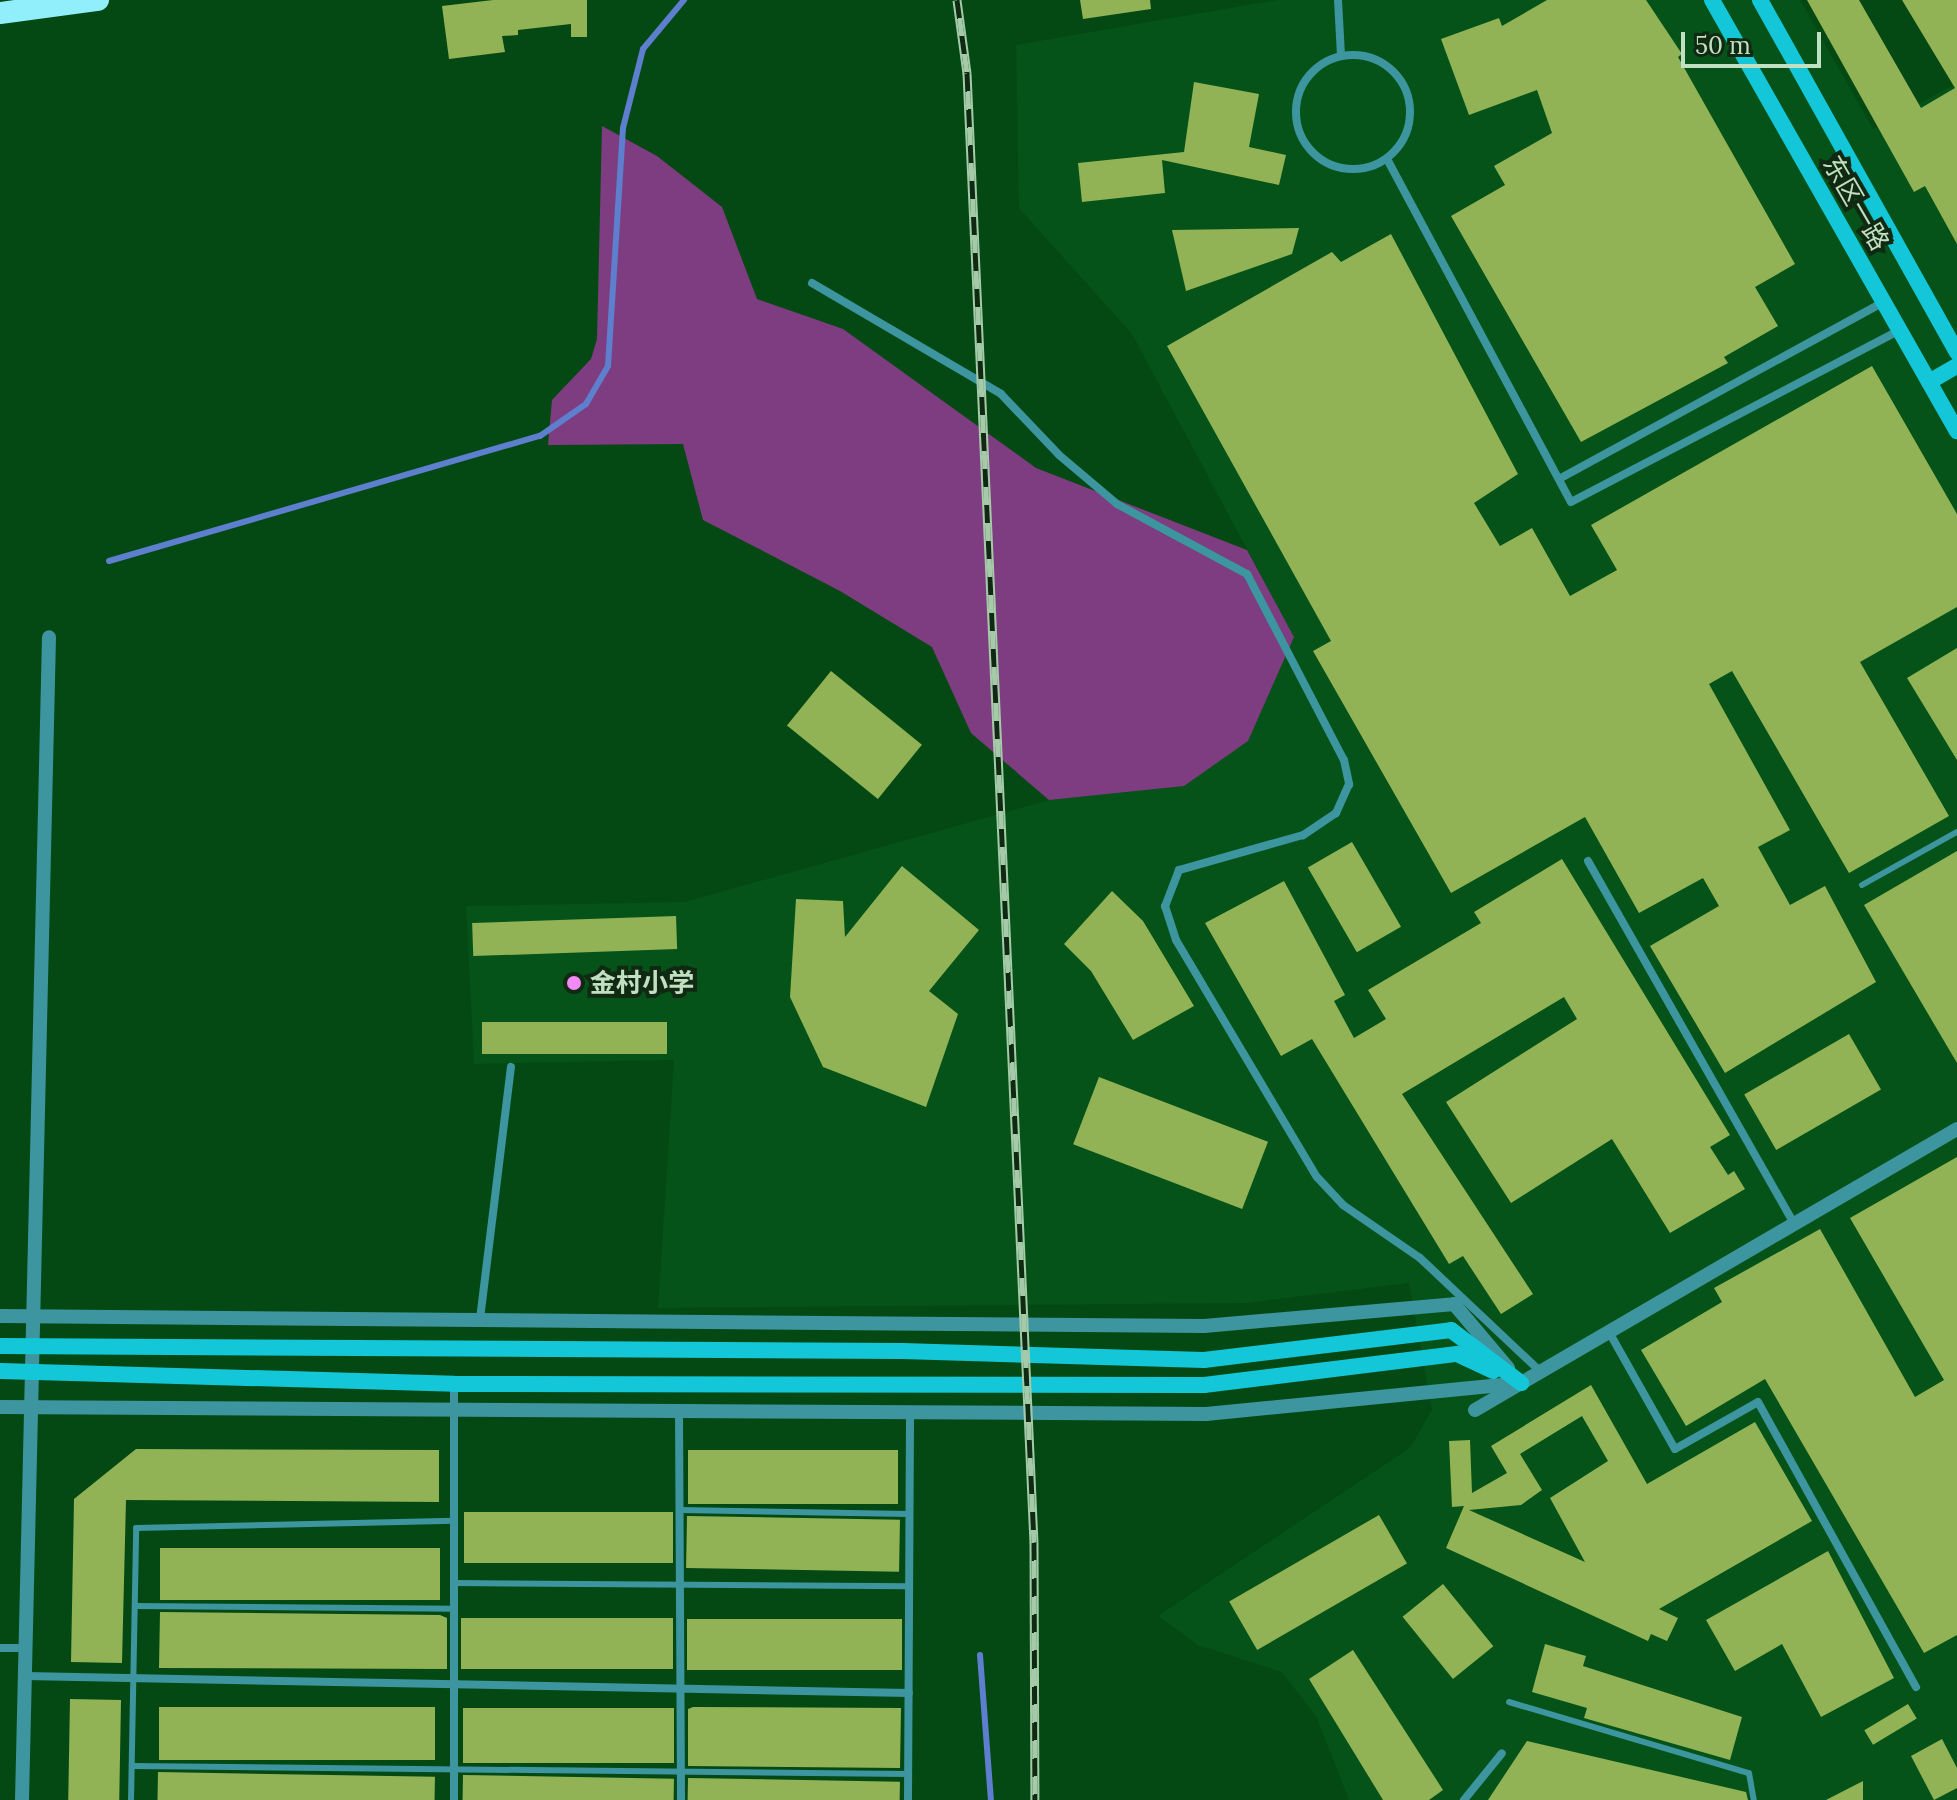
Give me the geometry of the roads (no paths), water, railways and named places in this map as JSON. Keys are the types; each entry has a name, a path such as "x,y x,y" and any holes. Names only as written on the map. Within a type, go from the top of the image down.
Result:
{"highway":[{"path":"0,13 98,0"}],"main road":[{"name":"东区一路","path":"1712,0 1957,431"},
{"name":"东区一路","path":"1760,0 1957,353"},
{"path":"1929,382 1957,366"},
{"path":"0,1346 855,1351 1204,1360 1451,1330 1521,1383"},
{"path":"0,1371 454,1384 1204,1385 1457,1354 1521,1383"}],"street":[{"path":"1338,0 1341,56"},
{"path":"1341,56 1369,56 1386,64 1408,93 1409,129 1387,159 1351,169 1332,165 1303,140 1296,121 1303,84 1315,68 1341,56"},
{"path":"1387,159 1571,502 1900,330"},
{"path":"812,283 1001,394 1059,455 1117,504 1247,574 1339,749 1349,784 1336,813 1303,835 1179,870 1165,906 1176,940 1317,1177 1343,1205 1420,1258 1541,1372"},
{"path":"1559,479 1885,302"},
{"path":"22,1800 49,637"},
{"path":"1588,861 1794,1224"},
{"path":"480,1319 511,1067"},
{"path":"1475,1410 1957,1129"},
{"path":"0,1316 1204,1326 1454,1304 1521,1383"},
{"path":"1609,1332 1675,1449 1758,1402 1916,1687"},
{"path":"0,1407 910,1415 1206,1414 1521,1383"},
{"path":"454,1384 454,1800"},
{"path":"679,1412 681,1800"},
{"path":"908,1800 910,1415"},
{"path":"0,1648 26,1648"},
{"path":"25,1676 909,1693"},
{"path":"1464,1800 1502,1753"}],"lane":[{"path":"1862,885 1957,832"},
{"path":"680,1510 909,1514"},
{"path":"131,1800 136,1528 454,1521"},
{"path":"454,1583 909,1586"},
{"path":"135,1606 454,1609"},
{"path":"1509,1702 1749,1773 1754,1800"},
{"path":"132,1766 908,1774"}],"waterway":[{"path":"109,561 540,436 586,404 608,366 623,128 643,49 684,0"},
{"path":"980,1655 991,1800"}],"railway":[{"path":"957,0 967,73 1034,1542 1035,1800"}],"place":[{"name":"金村小学","path":"574,983"}]}
